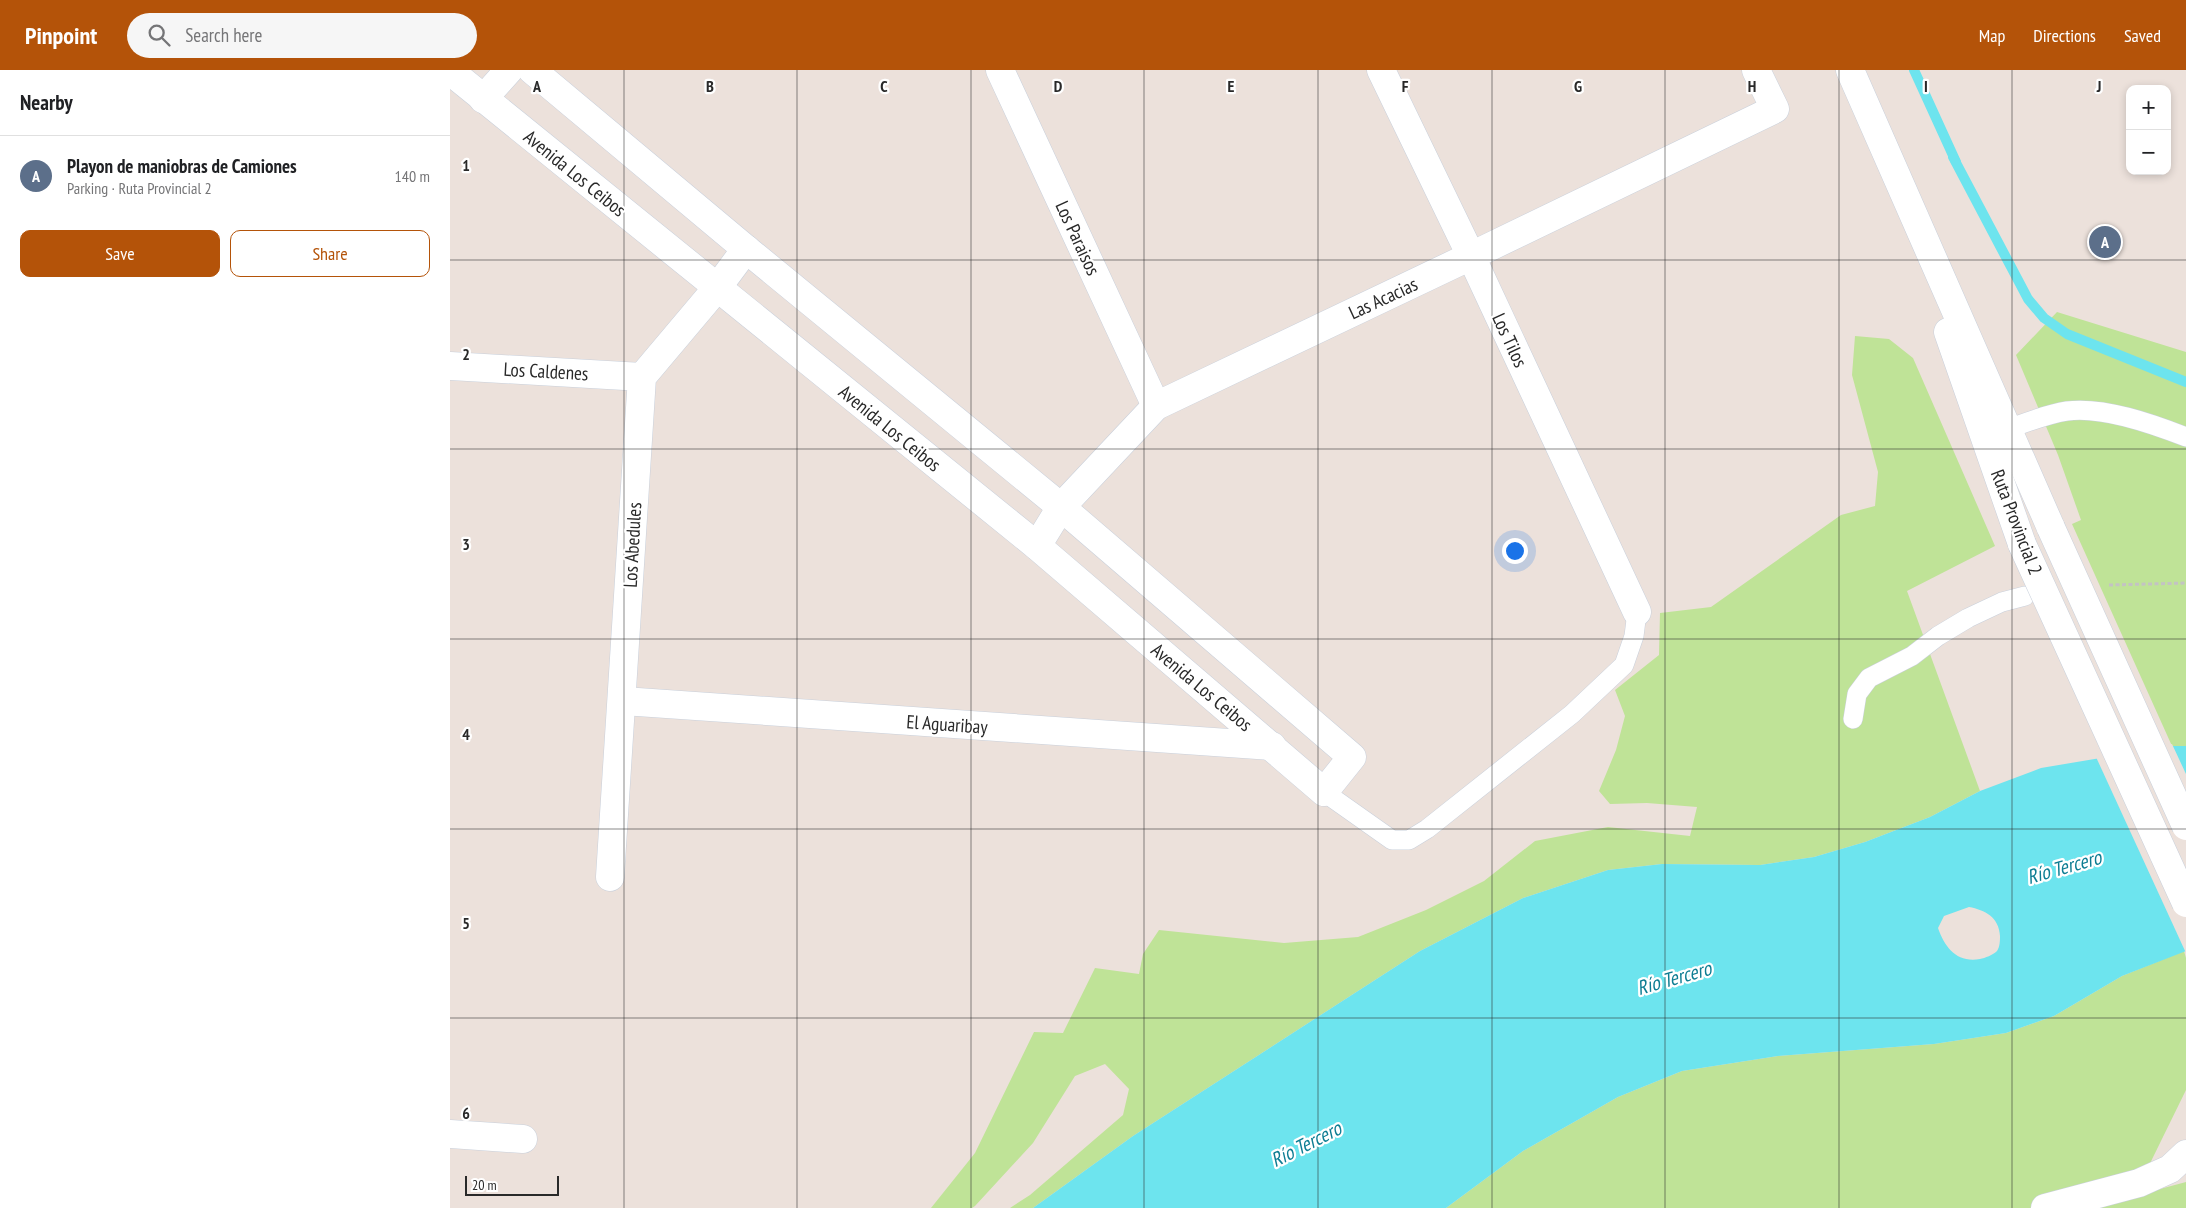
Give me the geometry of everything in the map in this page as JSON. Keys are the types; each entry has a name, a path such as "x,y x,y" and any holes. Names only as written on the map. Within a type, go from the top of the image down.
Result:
{"street":[{"path":"484,99 509,70"},
{"path":"532,70 746,249 1061,507 1352,757 1324,792"},
{"name":"Los Paraisos","path":"1000,70 1156,406"},
{"name":"Los Tilos","path":"1381,70 1471,256 1636,612"},
{"name":"Las Acacias","path":"1037,546 1061,507 1156,406 1775,109 1756,70"},
{"name":"Ruta Provincial 2","path":"1850,70 2051,528 2186,826"},
{"name":"Avenida Los Ceibos","path":"450,71 1037,546 1324,792"},
{"name":"Ruta Provincial 2","path":"1876,130 2022,544 2186,903"},
{"path":"642,377 746,249"},
{"name":"Los Caldenes","path":"450,366 642,377"},
{"name":"Los Abedules","path":"610,877 642,377"},
{"name":"El Aguaribay","path":"622,701 1272,746"},
{"path":"450,1134 523,1139"},
{"path":"2045,1208 2139,1183 2170,1169 2186,1154"}],"lane":[{"path":"2008,429 2044,416 2068,411 2101,412 2159,426 2186,437"},
{"path":"1853,719 1856,694 1869,678 1912,656 1938,636 1968,618 2002,602 2025,596"},
{"path":"1324,792 1392,840 1409,840 1421,833 1572,714 1624,665 1634,636 1636,612"}],"path":[{"path":"2107,584 2186,583"}],"green space":[{"path":"2057,312 2186,352 2186,746 2172,746 2072,524 2081,520 2058,455 2016,355"},
{"path":"1855,336 1889,339 1913,358 1995,546 1907,591 1980,791 1930,817 1865,842 1814,857 1760,865 1662,864 1608,870 1523,898 1420,951 1133,1136 1033,1208 1010,1208 1030,1195 1123,1115 1129,1089 1105,1064 1075,1076 1033,1143 975,1206 972,1208 931,1208 975,1153 1034,1032 1063,1033 1095,968 1139,974 1143,954 1159,930 1284,943 1358,937 1426,910 1484,881 1535,841 1608,827 1690,836 1697,807 1647,803 1610,804 1599,791 1616,750 1625,716 1615,690 1659,655 1660,613 1711,607 1841,515 1875,506 1878,472 1852,375"},
{"path":"2184,951 2186,958 2186,1090 2134,1196 2186,1182 2186,1208 1446,1208 1523,1151 1618,1097 1682,1071 1778,1056 1934,1044 2006,1033 2054,1016 2122,976"}],"water":[{"name":"Río Tercero","path":"2172,746 2186,746 2186,951 2122,976 2054,1016 2006,1033 1934,1044 1778,1056 1682,1071 1618,1097 1523,1151 1446,1208 1033,1208 1133,1136 1420,951 1523,898 1608,870 1662,864 1760,865 1814,857 1865,842 1930,817 1980,791 2041,768","holes":["1969,907 1986,912 1994,919 1999,929 2000,941 1997,951 1993,954 1982,959 1972,960 1958,956 1948,948 1938,928 1944,916"]}],"pier":[{"path":"2172,744 2186,774 2186,953 2096,757"}],"waterway":[{"path":"1914,70 1956,162"},
{"path":"1953,157 2028,299 2044,318 2067,334 2186,382"}],"place":[{"name":"Playon de maniobras de Camiones","path":"2105,242"}]}
